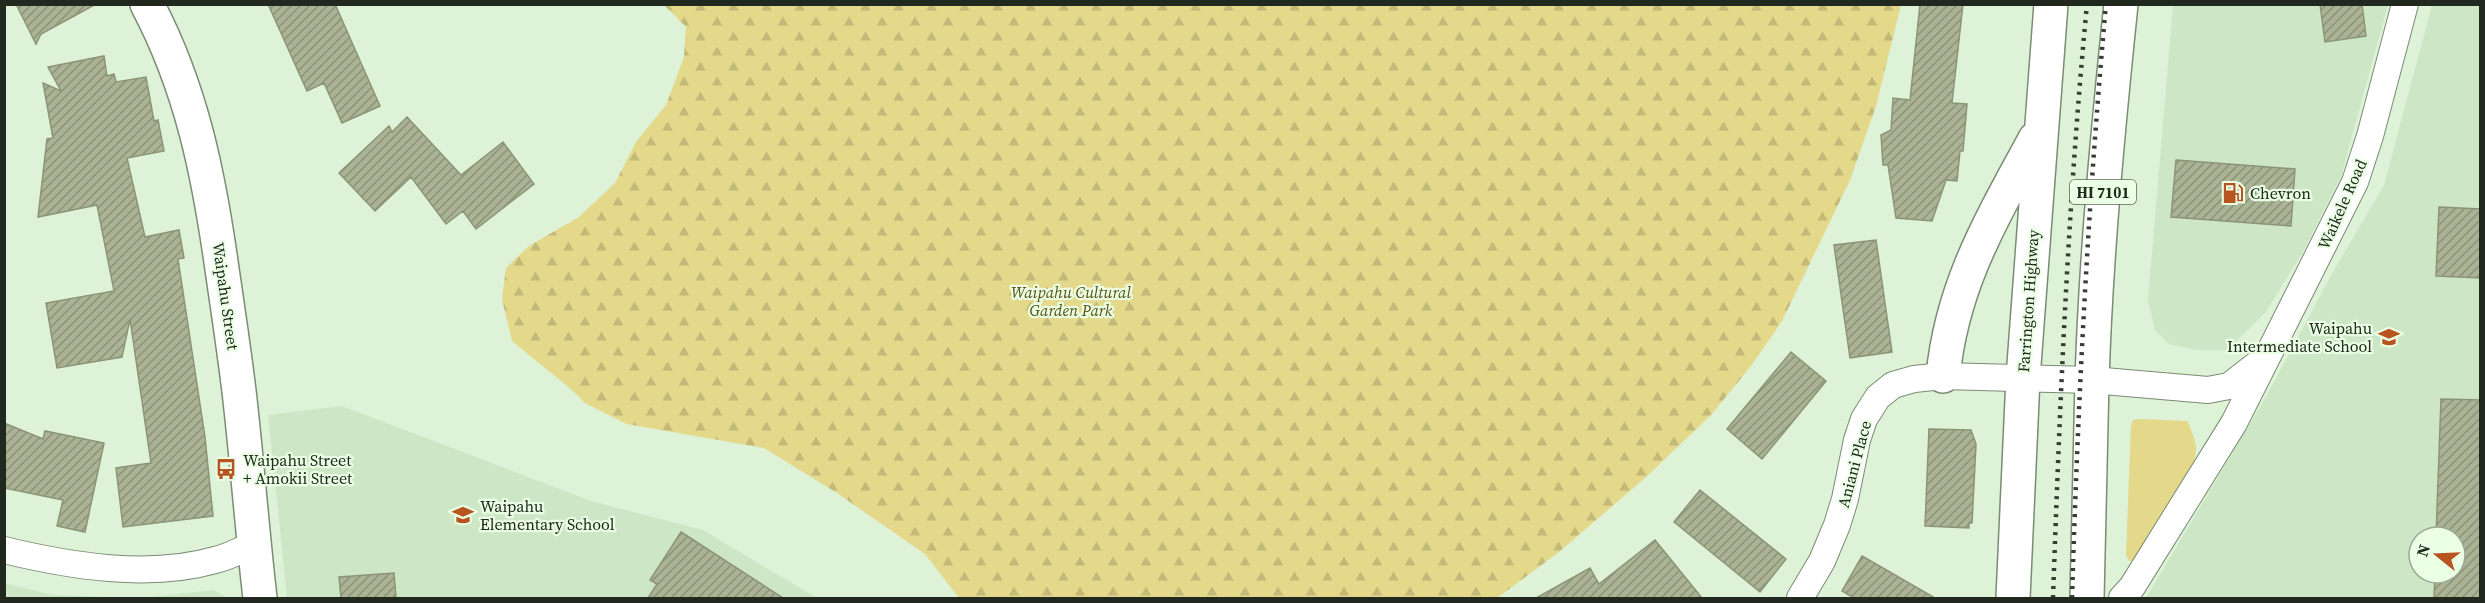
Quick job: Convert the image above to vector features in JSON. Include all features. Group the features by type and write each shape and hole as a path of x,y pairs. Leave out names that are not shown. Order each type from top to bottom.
{"main road":[{"name":"Waipahu Street","path":"147,4 165,39 182,82 199,138 213,199 238,382 260,598"},
{"name":"Farrington Highway","path":"2013,598 2023,378 2040,130 2052,4"},
{"name":"HI 7101","path":"2087,598 2092,380 2109,120 2121,4"},
{"path":"1944,376 1946,344 1952,315 1980,240 2040,130"}],"street":[{"name":"Waikele Road","path":"2122,598 2132,587 2234,423 2264,359 2300,294 2355,182 2370,136 2405,4"},
{"name":"Waikele Road","path":"2092,380 2208,390 2229,386 2264,359"},
{"name":"Aniani Place","path":"1800,598 1822,561 1837,525 1864,418 1878,397 1893,385 1914,379 1944,376 2092,380"},
{"path":"4,550 80,566 125,569 169,567 215,560 254,544"}],"shaded area":[{"path":"2173,5 2388,5 2341,176 2304,250 2266,312 2227,350 2196,350 2169,344 2155,330 2148,300"},
{"name":"Waipahu Intermediate School","path":"2432,5 2480,5 2480,598 2146,598 2267,395 2329,279 2384,185"},
{"name":"Waipahu Elementary School","path":"342,406 591,501 703,530 817,598 287,598 268,415"},
{"path":"4,583 53,595 141,598 5,598"},
{"path":"214,590 227,598 141,598"}],"green space":[{"name":"Waipahu Cultural Garden Park","path":"664,5 1901,5 1876,106 1850,180 1782,321 1751,366 1711,415 1646,477 1559,552 1497,598 959,598 925,554 837,493 764,448 627,424 585,403 512,341 502,299 506,268 529,246 579,217 615,183 636,142 666,105 684,57 686,27"},
{"path":"2133,420 2187,421 2196,448 2189,476 2172,507 2132,561 2129,561 2126,555 2131,425"}],"building":[{"path":"16,4 96,4 41,34 36,44"},
{"path":"268,4 335,4 380,106 342,123 324,83 307,91"},
{"path":"1920,4 1963,4 1952,103 1967,104 1963,151 1960,151 1957,181 1946,180 1932,221 1896,218 1888,165 1883,165 1881,135 1891,130 1893,98 1910,100"},
{"path":"2320,4 2362,4 2366,36 2325,42"},
{"path":"104,56 107,76 114,74 116,82 146,77 154,121 158,120 164,151 127,158 145,237 179,230 184,258 178,259 205,437 213,516 123,527 116,468 151,463 130,319 122,357 57,368 46,303 114,291 97,205 38,217 47,139 53,138 43,83 61,91 48,67"},
{"path":"407,117 461,175 503,142 534,184 476,229 463,211 446,224 411,177 375,211 339,173 389,126 392,132"},
{"name":"Chevron","path":"2176,160 2295,169 2291,226 2171,217"},
{"path":"2439,207 2481,209 2481,278 2436,276"},
{"path":"1876,240 1892,352 1850,358 1834,245"},
{"path":"1791,352 1826,381 1762,459 1727,429"},
{"path":"2441,399 2481,400 2481,598 2434,598 2435,585 2467,585 2467,525 2436,525"},
{"path":"4,423 43,439 45,431 104,443 85,532 57,526 63,500 4,488"},
{"path":"1929,429 1971,430 1976,444 1972,523 1969,523 1969,528 1925,526"},
{"path":"1700,490 1786,559 1760,592 1674,522"},
{"path":"681,532 783,598 648,598 657,584 650,580"},
{"path":"1655,540 1702,598 1536,598 1590,568 1599,584"},
{"path":"1862,556 1935,598 1854,598 1842,591"},
{"path":"394,573 396,598 341,598 339,577"}],"railway":[{"path":"2053,598 2070,227 2087,4"},
{"path":"2072,598 2084,301 2106,4"}],"place":[{"name":"Chevron","path":"2233,193"},
{"name":"Waipahu Intermediate School","path":"2389,337"},
{"name":"Waipahu Street + Amokii Street","path":"226,469"},
{"name":"Waipahu Elementary School","path":"463,515"}]}
